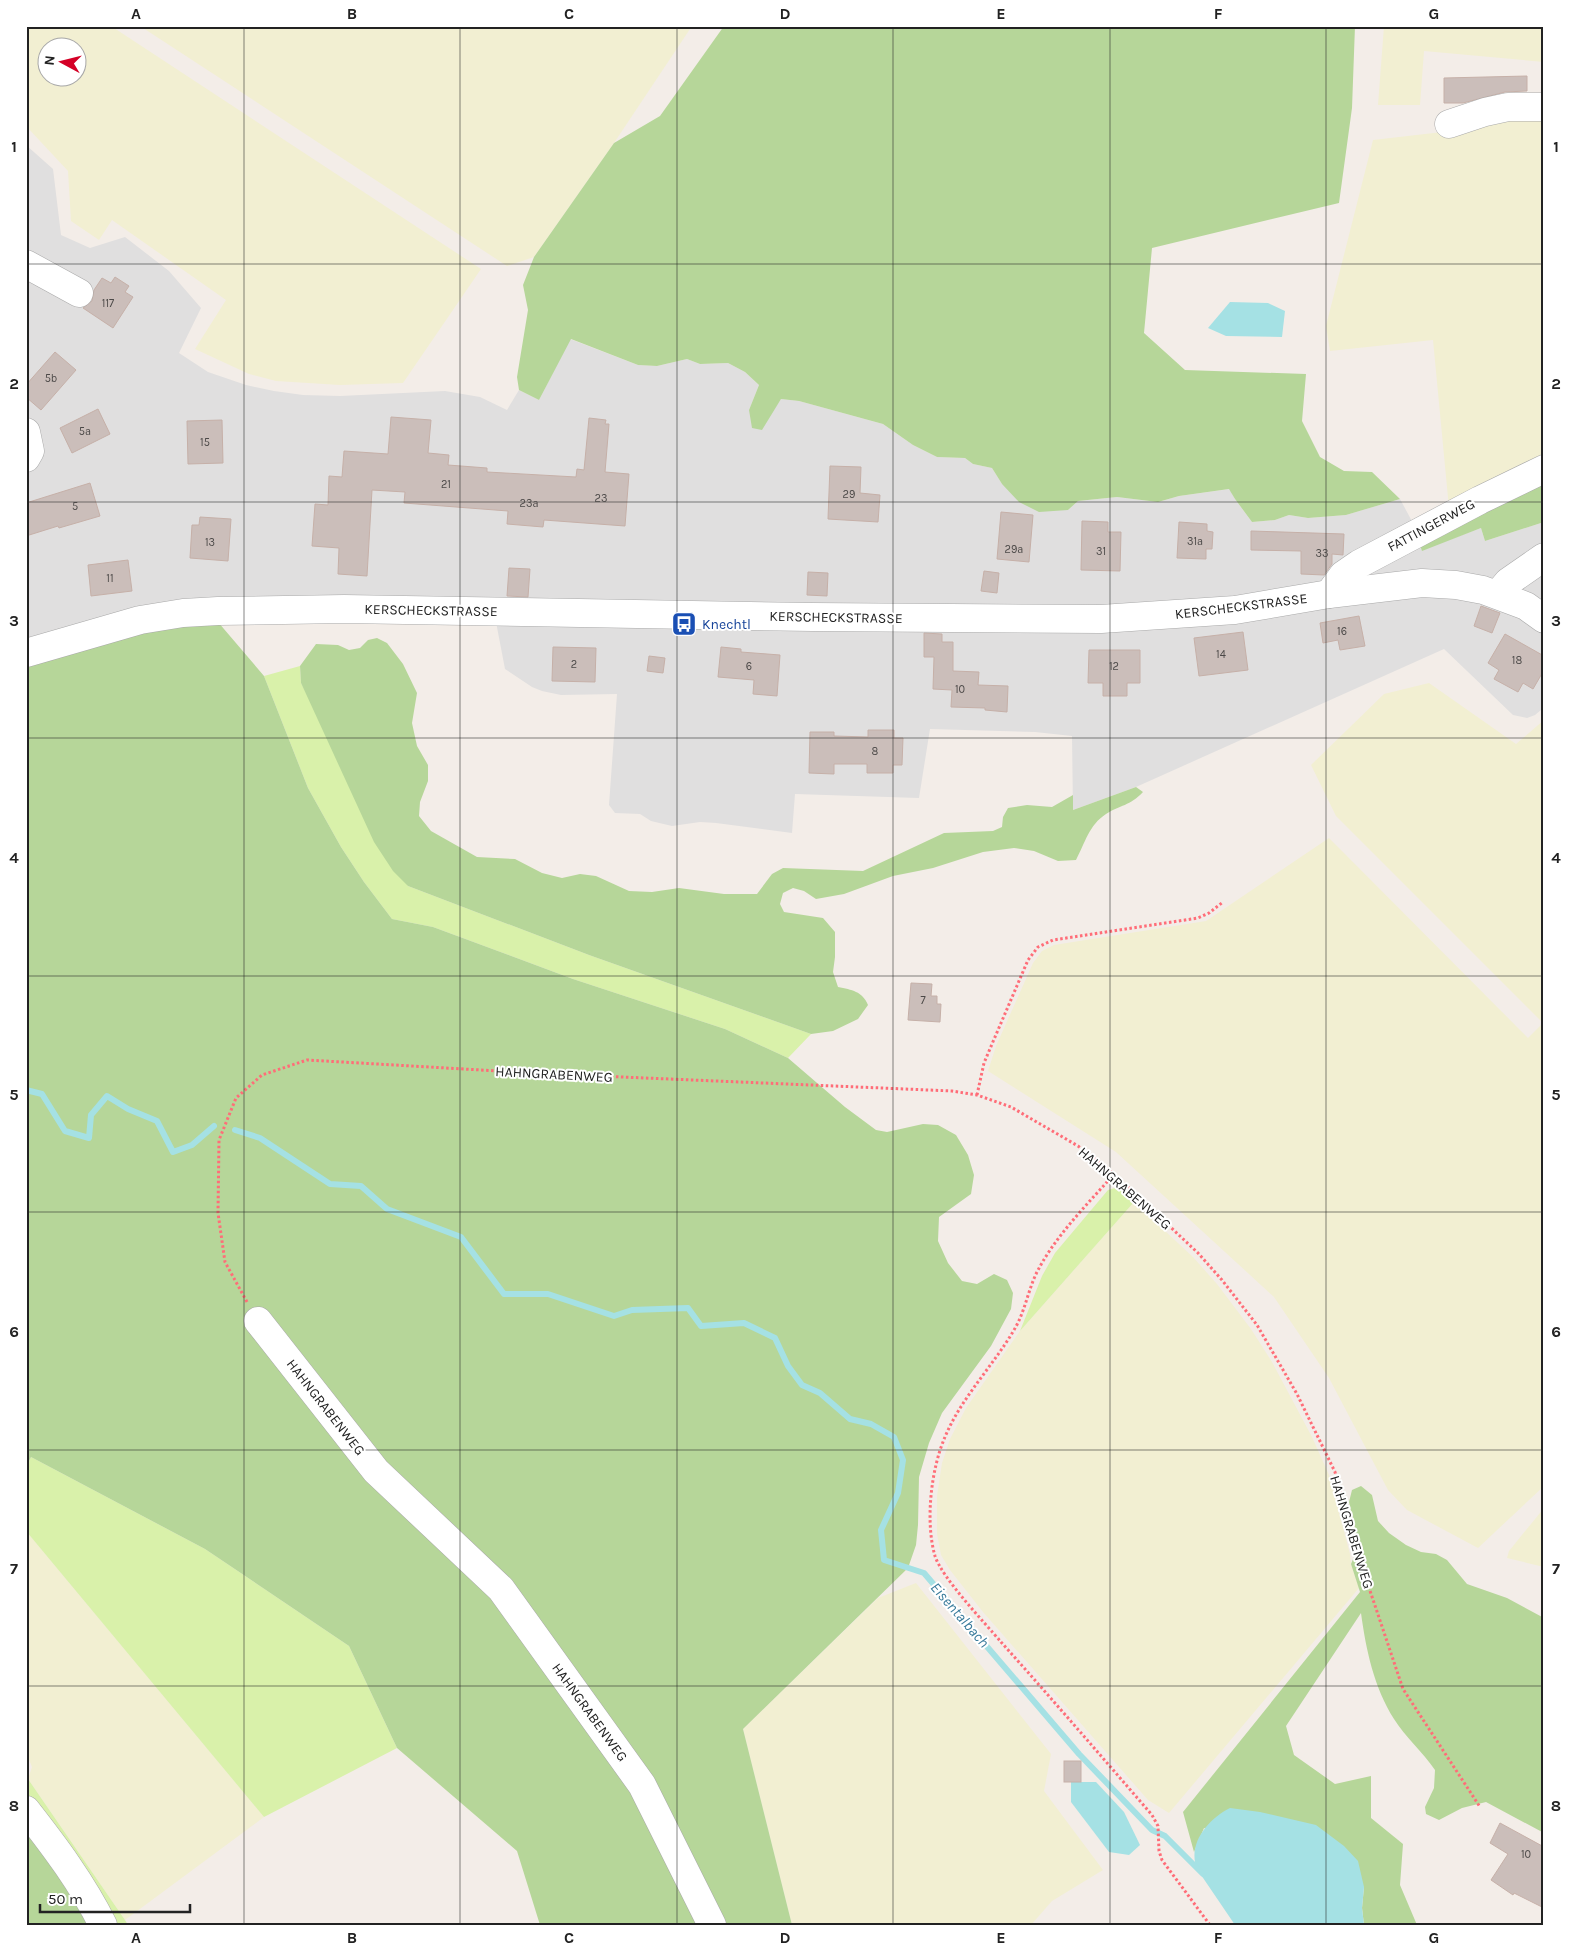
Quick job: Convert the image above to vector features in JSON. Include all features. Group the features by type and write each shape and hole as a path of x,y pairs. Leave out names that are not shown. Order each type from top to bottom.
{"street":[{"path":"1449,124 1485,112 1508,107 1544,107"},
{"path":"26,264 79,293"},
{"path":"26,432 30,451 26,458"},
{"name":"FATTINGERWEG","path":"1329,594 1339,579 1359,564 1480,500 1544,469"},
{"path":"1498,594 1508,582 1544,557"},
{"name":"KERSCHECKSTRASSE","path":"26,653 140,620 183,613 218,611 344,609 1102,620 1235,610 1329,594 1439,583 1498,594 1538,607"},
{"name":"HAHNGRABENWEG","path":"258,1321 376,1471 501,1589 642,1785 712,1925"},
{"path":"26,1810 75,1875 103,1925"}],"path":[{"path":"977,1095 984,1063 1028,960 1038,947 1053,940 1198,918 1209,914 1223,902"},
{"name":"HAHNGRABENWEG","path":"258,1321 225,1262 218,1213 219,1140 236,1098 262,1075 307,1060 561,1074 952,1091 977,1095 1011,1107 1078,1146 1114,1174 1198,1253 1257,1325 1317,1434 1335,1472 1357,1552 1404,1689 1480,1807"},
{"path":"1114,1174 1050,1250 1037,1273 1015,1328 962,1405 945,1436 936,1461 932,1495 931,1534 936,1557 945,1574 1152,1815 1158,1826 1159,1851 1162,1860 1210,1925"}],"shaded area":[{"path":"26,26 111,26 481,269 403,383 340,385 276,381 249,374 195,349 226,300 112,220 99,240 71,221 68,171 26,126"},
{"path":"140,26 692,26 614,143 534,257 507,266"},
{"path":"1384,26 1544,26 1544,62 1424,51 1420,105 1378,105"},
{"path":"1544,114 1544,461 1449,508 1433,340 1330,351 1326,326 1373,140 1451,131"},
{"path":"26,145 53,169 61,235 90,248 125,237 169,271 201,308 179,353 208,372 246,385 303,395 340,396 445,391 480,397 507,410 519,390 539,400 570,339 638,365 657,366 687,359 700,364 728,363 745,372 759,385 749,410 771,413 781,399 799,401 883,424 913,445 937,457 965,458 973,464 992,468 1002,484 1068,510 1078,501 1117,497 1158,502 1179,496 1230,489 1252,522 1275,520 1289,515 1308,518 1346,515 1400,499 1414,525 1422,550 1481,528 1485,541 1544,522 1544,608 1516,592 1178,607 344,600 26,644"},
{"path":"1422,594 1454,596 1508,610 1544,632 1544,707 1535,715 1527,718 1513,715 1444,649 1136,787 1073,810 1072,736 1035,732 930,729 919,798 795,794 792,833 700,822 672,826 651,821 640,814 615,813 609,805 617,694 561,695 532,687 505,669 496,622 684,625"},
{"path":"1429,683 1516,744 1544,720 1544,1486 1478,1548 1407,1510 1388,1490 1329,1378 1274,1297 1116,1152 988,1071 996,1046 1033,963 1042,951 1054,945 1206,921 1329,838 1528,1038 1543,1023 1336,816 1311,765 1384,694"},
{"path":"1134,1202 1193,1257 1217,1284 1251,1329 1272,1362 1312,1437 1329,1475 1351,1564 1359,1588 1169,1813 1148,1800 983,1612 950,1570 941,1555 937,1534 937,1496 942,1463 950,1439 966,1408 1020,1331"},
{"path":"1544,1508 1544,1567 1507,1558 1509,1551"},
{"path":"26,1531 264,1817 125,1920 28,1779 32,1767 26,1752"},
{"path":"916,1583 1051,1754 1044,1791 1103,1870 1052,1901 1031,1925 792,1925 743,1729 878,1598"}],"green space":[{"path":"724,26 1355,26 1352,108 1339,203 1152,248 1144,333 1185,370 1306,374 1302,421 1320,457 1344,471 1372,472 1400,499 1346,515 1308,518 1289,515 1275,520 1252,522 1229,489 1179,496 1158,502 1117,497 1078,501 1068,510 1039,512 1019,502 1002,484 992,468 973,464 965,458 937,457 913,445 883,424 799,401 781,399 762,430 752,428 749,410 759,385 745,372 728,363 700,364 687,359 657,366 638,365 571,339 539,400 519,390 517,377 528,310 523,285 534,257 614,143 660,116"},
{"path":"1544,476 1544,522 1485,541 1481,528 1422,551 1418,539"},
{"path":"218,622 264,676 308,788 341,847 392,919 433,927 573,979 725,1029 788,1058 845,1107 876,1130 887,1132 923,1124 938,1125 956,1135 968,1155 974,1175 971,1194 939,1217 938,1241 948,1263 962,1281 977,1284 994,1274 1007,1280 1013,1293 1011,1309 991,1346 942,1413 929,1443 919,1477 916,1545 908,1568 743,1729 792,1925 540,1925 517,1851 397,1748 349,1646 205,1549 31,1457 26,1467 26,665 142,631"},
{"path":"377,638 387,643 403,664 417,693 412,723 417,746 428,765 428,781 420,802 419,816 431,831 477,857 515,859 542,873 562,878 580,874 596,876 629,891 652,892 679,888 724,894 757,894 772,874 783,868 863,871 944,833 993,831 1002,827 1003,817 1008,808 1027,805 1052,807 1073,795 1073,810 1136,787 1143,792 1134,800 1111,811 1095,823 1076,860 1058,861 1034,851 1014,848 983,852 933,868 893,876 844,894 816,899 804,891 793,888 783,893 780,904 784,912 823,918 835,932 833,972 838,987 860,994 868,1005 858,1019 833,1031 811,1034 589,955 408,886 393,871 374,842 301,683 300,666 316,644 338,645 349,650 360,648 368,640"},
{"path":"300,666 301,683 408,886 589,955 811,1034 788,1058 725,1029 573,979 433,927 392,919 341,847 308,788 264,676"},
{"path":"1118,1187 1134,1202 1020,1331 1042,1276 1055,1253 1108,1190"},
{"path":"31,1457 205,1549 349,1646 397,1748 264,1817 26,1531 26,1467"},
{"path":"1361,1486 1372,1495 1378,1521 1389,1533 1406,1545 1421,1552 1436,1554 1447,1560 1467,1584 1507,1598 1544,1618 1544,1833 1486,1802 1462,1808 1439,1820 1426,1814 1425,1807 1434,1788 1435,1770 1398,1726 1387,1707 1372,1668 1365,1641 1361,1613 1286,1726 1294,1755 1335,1784 1371,1776 1371,1818 1403,1844 1400,1885 1417,1925 1364,1925 1362,1908 1364,1887 1204,1828 1194,1852 1183,1812 1360,1592 1351,1564 1359,1545 1349,1502 1352,1490"},
{"path":"28,1779 128,1925 113,1925 68,1848 26,1795"},
{"path":"26,1822 95,1925 26,1925"}],"water":[{"path":"1230,302 1268,303 1285,311 1282,337 1226,336 1208,328"},
{"path":"1071,1782 1096,1782 1124,1812 1140,1845 1129,1855 1109,1852 1071,1802"},
{"path":"1230,1808 1260,1812 1316,1825 1344,1846 1358,1861 1364,1887 1362,1908 1364,1925 1235,1925 1197,1869 1195,1860 1197,1842 1202,1833 1214,1819"}],"building":[{"path":"1527,76 1527,91 1505,92 1463,103 1444,103 1444,78"},
{"path":"115,277 129,286 125,292 133,297 113,328 83,308 92,301 94,290 102,278 111,283"},
{"path":"55,352 76,370 41,410 26,397 26,385"},
{"path":"98,409 110,434 72,453 60,428"},
{"path":"391,417 431,420 428,453 449,455 448,465 487,468 487,472 576,477 577,469 584,470 589,418 606,420 605,424 609,424 605,472 629,474 625,526 544,520 543,527 507,524 508,511 404,503 405,492 372,490 367,576 338,574 339,548 312,546 315,504 328,505 329,476 342,477 344,451 388,454"},
{"path":"222,420 223,463 188,464 187,421"},
{"path":"830,466 861,467 860,493 880,495 878,522 828,519"},
{"path":"90,483 100,516 26,536 26,503"},
{"path":"1001,512 1033,515 1029,562 997,559"},
{"path":"200,517 231,519 228,561 190,558 192,525 199,525"},
{"path":"1082,521 1108,522 1108,532 1121,532 1120,571 1081,570"},
{"path":"1179,522 1207,524 1207,531 1213,532 1212,549 1206,549 1206,559 1177,558"},
{"path":"1251,531 1344,534 1343,555 1332,554 1332,564 1324,575 1301,574 1301,551 1251,550"},
{"path":"128,560 132,591 91,596 88,565"},
{"path":"509,568 530,569 528,597 507,596"},
{"path":"984,571 999,573 997,593 981,591"},
{"path":"808,572 828,573 827,596 807,595"},
{"path":"1481,606 1500,613 1492,633 1474,626"},
{"path":"1359,616 1365,646 1340,650 1338,640 1323,643 1320,623"},
{"path":"1243,632 1248,670 1199,676 1194,638"},
{"path":"924,633 942,634 942,642 953,642 953,671 979,672 978,685 1008,686 1007,712 985,710 985,708 951,707 952,690 933,689 934,657 924,657"},
{"path":"1505,634 1544,656 1544,670 1533,689 1523,683 1518,692 1494,679 1499,670 1488,663"},
{"path":"553,647 596,648 595,682 552,681"},
{"path":"721,647 741,649 741,652 780,655 777,696 753,694 754,680 718,677"},
{"path":"1089,650 1140,650 1140,683 1127,683 1127,696 1103,696 1103,683 1088,683"},
{"path":"649,656 665,658 663,673 647,671"},
{"path":"868,730 894,730 894,738 903,738 902,765 893,765 893,773 867,773 867,764 834,764 834,774 809,773 810,732 834,732 834,736 868,737"},
{"path":"911,983 932,984 931,996 937,996 937,1004 941,1004 940,1022 908,1020"},
{"path":"1064,1761 1081,1761 1081,1782 1064,1782"},
{"path":"1500,1823 1544,1847 1544,1908 1514,1893 1513,1895 1491,1880 1508,1854 1490,1843"}],"waterway":[{"name":"Eisentalbach","path":"26,1090 42,1094 65,1131 89,1138 91,1115 107,1096 128,1109 157,1121 173,1152 192,1145 214,1126"},
{"name":"Eisentalbach","path":"235,1130 260,1138 330,1184 361,1186 387,1209 461,1237 504,1294 548,1294 614,1316 632,1310 688,1308 701,1326 744,1323 775,1338 788,1366 802,1385 820,1393 850,1419 871,1424 894,1437 903,1460 898,1493 881,1530 884,1560 924,1573 1079,1754 1152,1830 1165,1836 1203,1874"}],"place":[{"name":"Knechtl","path":"684,624"}]}
